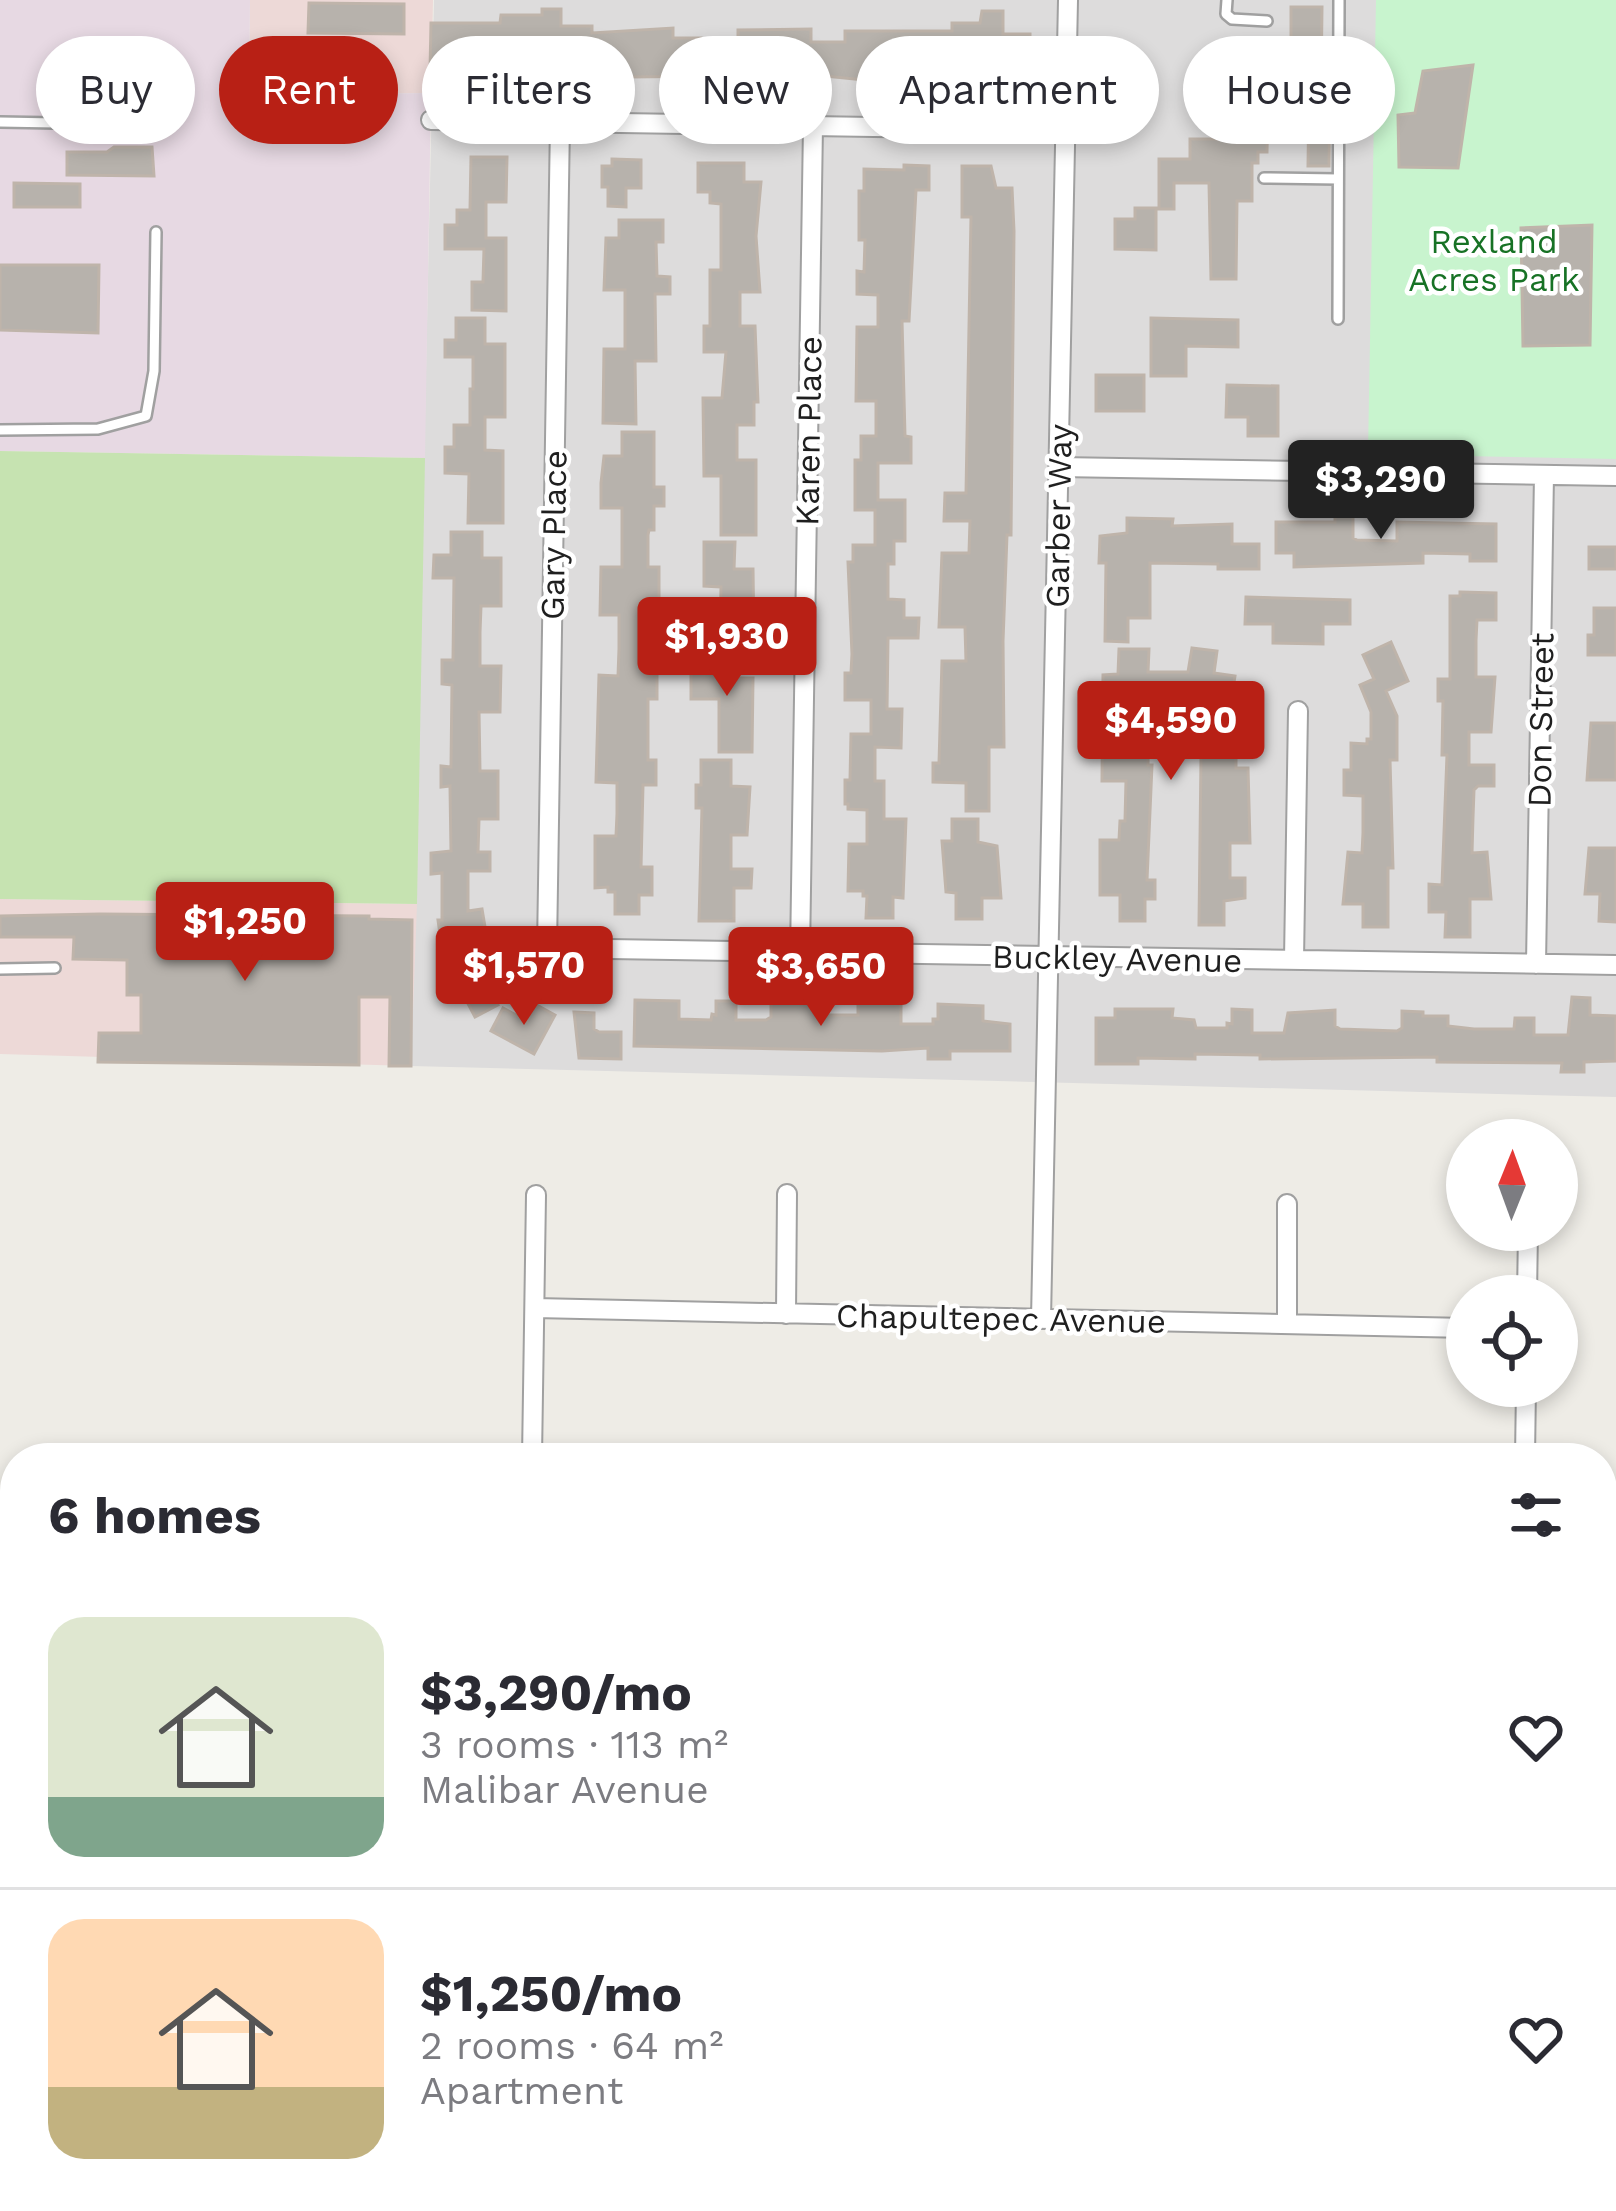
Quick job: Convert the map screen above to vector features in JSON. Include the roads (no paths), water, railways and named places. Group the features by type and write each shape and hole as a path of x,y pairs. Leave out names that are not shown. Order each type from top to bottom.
{"street":[{"name":"Garber Way","path":"1067,36 1068,0"},
{"name":"Gary Place","path":"547,949 560,144"},
{"name":"Karen Place","path":"800,952 813,144"},
{"name":"Garber Way","path":"1041,1319 1066,144"},
{"path":"1059,467 1616,476"},
{"name":"Don Street","path":"1536,964 1544,475"},
{"path":"1294,960 1298,711"},
{"name":"Buckley Avenue","path":"547,949 1616,965"},
{"path":"786,1313 787,1194"},
{"path":"532,1443 536,1195"},
{"path":"1287,1204 1287,1324"},
{"name":"Chapultepec Avenue","path":"535,1309 1446,1328"},
{"path":"1525,1443 1526,1407"}],"lane":[{"path":"1227,0 1226,14 1232,20 1267,21"},
{"path":"1338,319 1339,0"},
{"path":"0,122 36,123"},
{"path":"1264,178 1338,179"},
{"path":"0,430 98,429 146,416 154,371 156,232"},
{"path":"0,969 56,968"}],"park label":[{"name":"Rexland Acres Park","path":"1494,260"}]}
